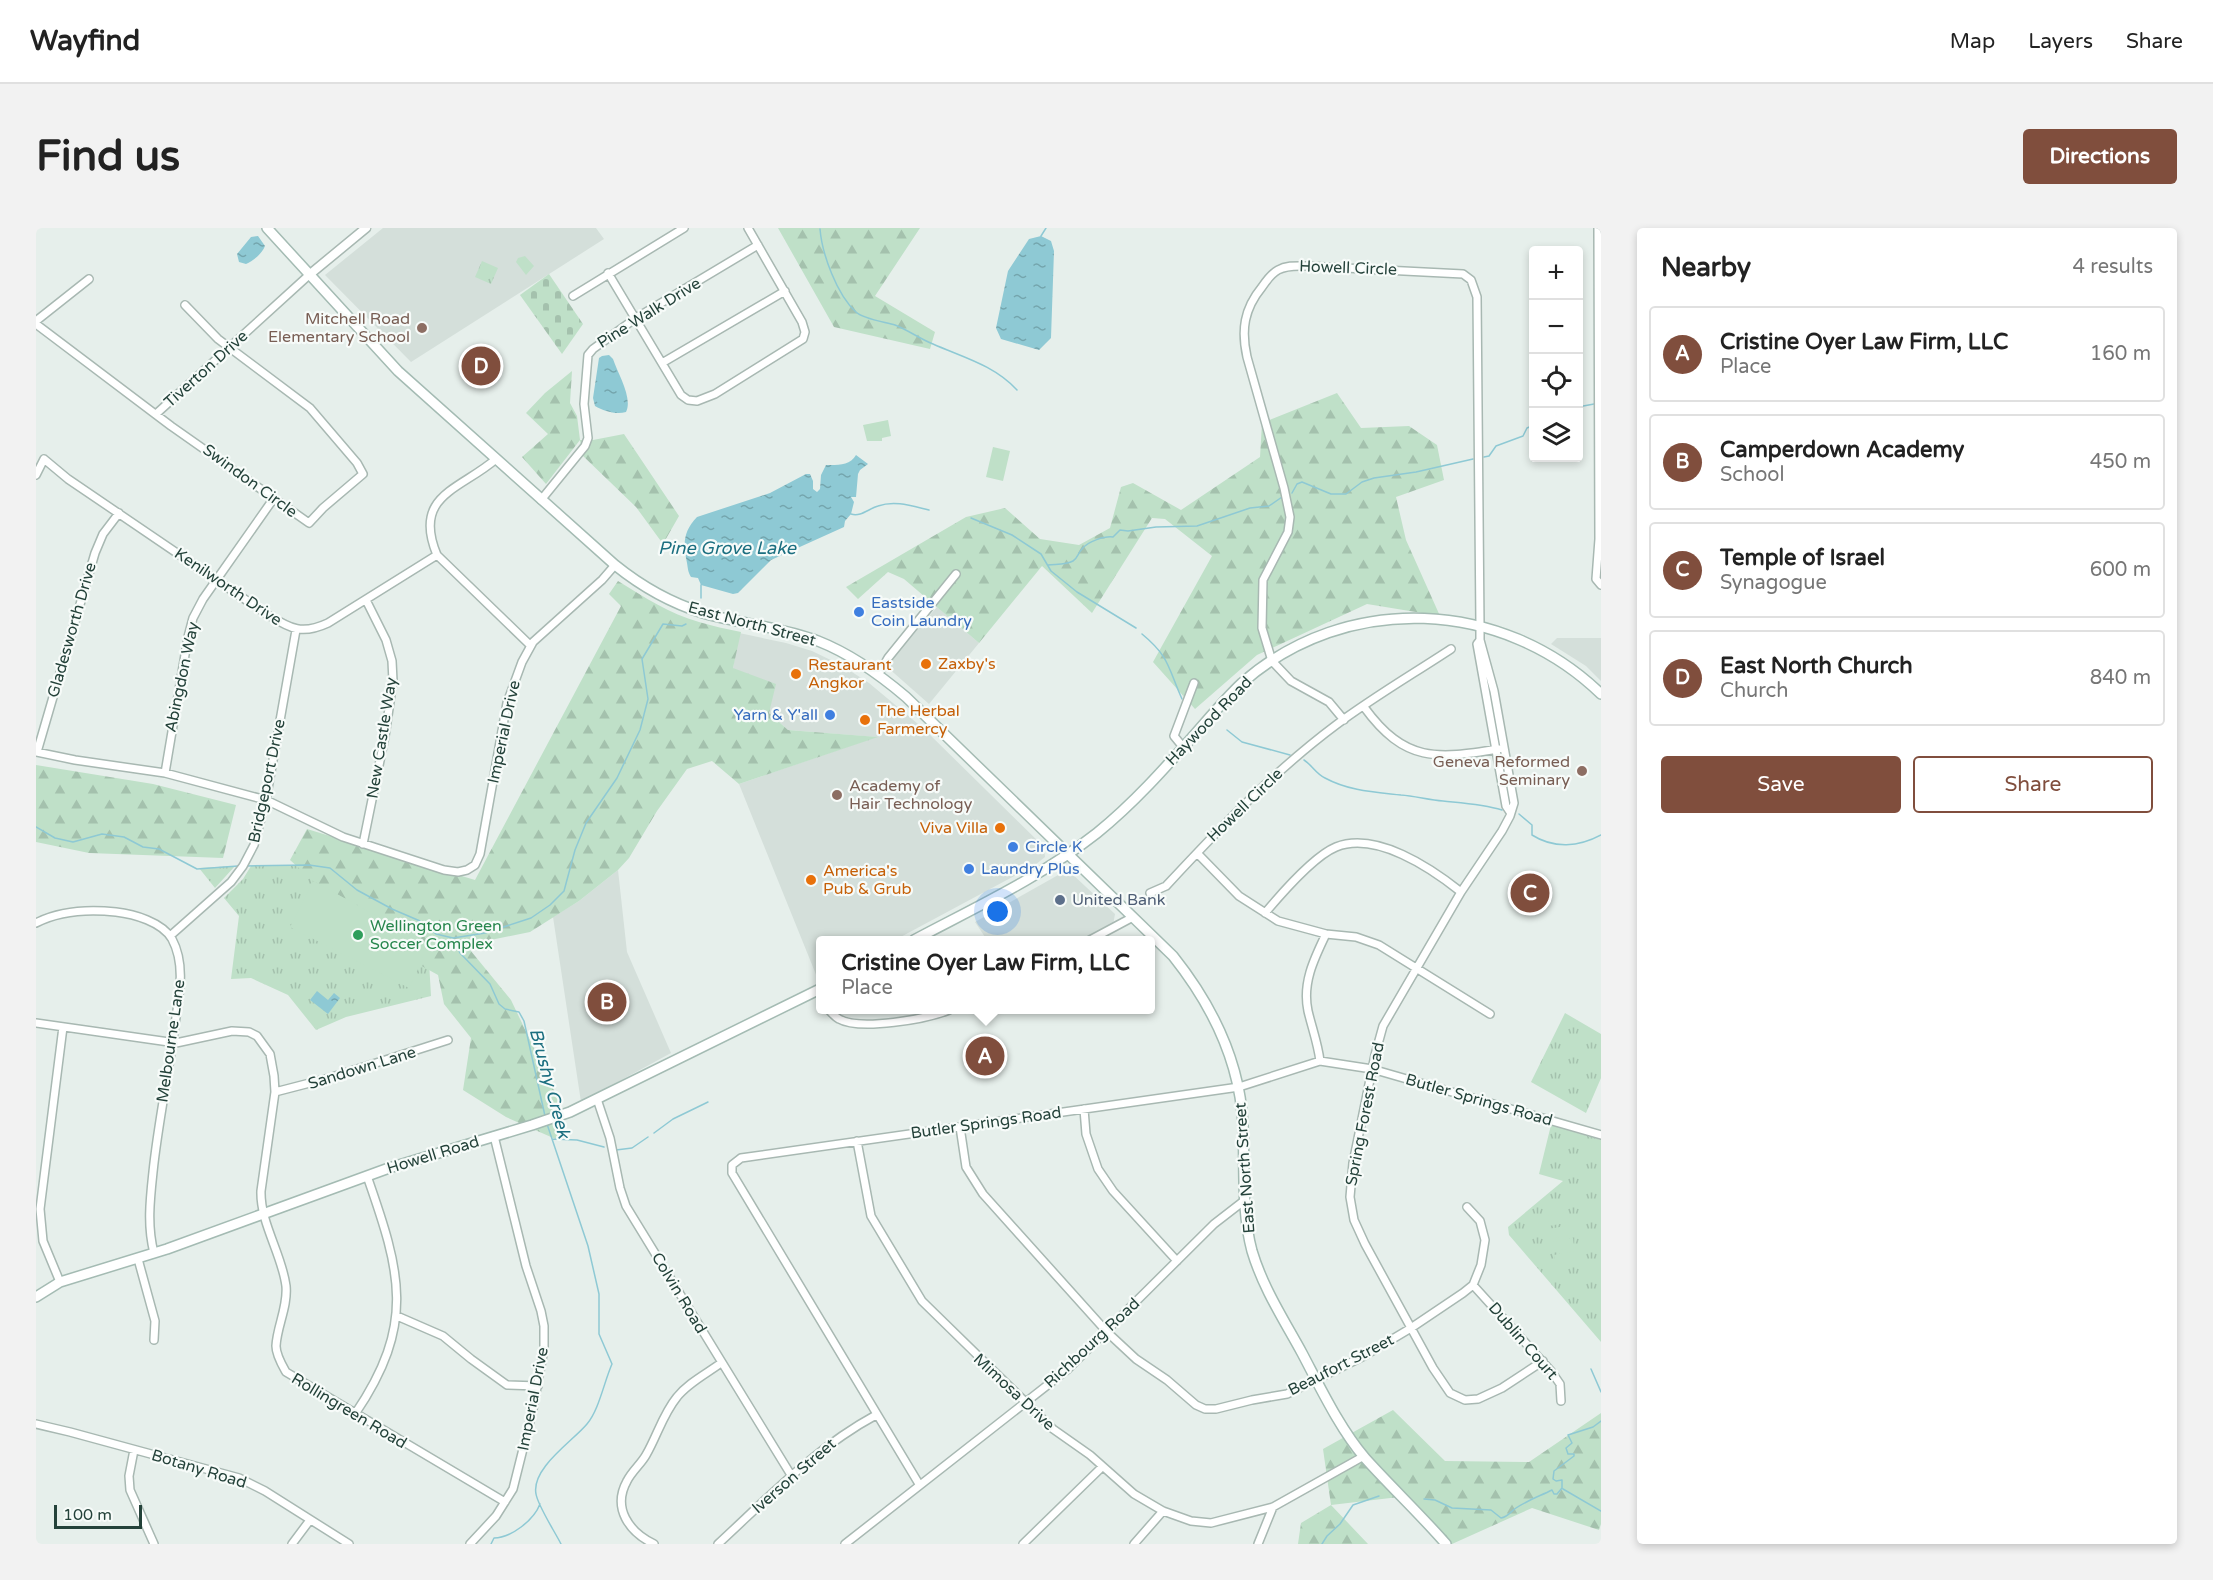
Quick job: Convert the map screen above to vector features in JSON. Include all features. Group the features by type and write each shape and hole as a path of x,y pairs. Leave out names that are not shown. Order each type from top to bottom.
{"main road":[{"name":"East North Street","path":"267,228 398,371 615,565 635,580 679,604 704,613 790,632 818,641 850,657 878,675 906,698 1152,936"},
{"name":"Haywood Road","path":"1067,854 1113,819 1141,793 1235,690 1272,661 1318,637 1355,625 1378,620 1438,618 1505,632 1538,647 1570,667 1601,694"},
{"path":"922,936 1038,874 1067,854"},
{"name":"East North Street","path":"1155,939 1173,956 1201,994 1223,1037 1239,1087 1243,1124 1247,1226 1260,1272 1270,1296 1317,1381 1364,1456 1446,1544"},
{"name":"Howell Road","path":"36,1297 60,1282 154,1254 367,1176 563,1114 816,991"}],"street":[{"path":"309,275 366,228"},
{"path":"573,296 684,228"},
{"path":"608,273 681,395 688,400 697,401 715,394 794,347 803,339 805,332 802,322 748,228"},
{"path":"1598,228 1600,462 1599,553 1596,579 1601,585"},
{"name":"Pine Walk Drive","path":"541,500 585,447 588,438 584,404 588,355 596,345 636,318 758,245"},
{"name":"Howell Circle","path":"1344,720 1329,702 1291,681 1272,661 1262,628 1263,580 1288,532 1290,517 1284,488 1246,357 1243,329 1248,310 1258,291 1277,270 1291,266 1460,273 1469,278 1474,285 1478,332 1480,626"},
{"name":"Tiverton Drive","path":"156,414 309,275"},
{"path":"36,323 89,279"},
{"path":"662,363 784,291"},
{"path":"185,305 229,348"},
{"name":"Swindon Circle","path":"36,323 156,414 309,523 363,474 357,463 310,408 229,348"},
{"name":"Kenilworth Drive","path":"36,475 44,459 61,474 217,580 285,626 296,630 324,625 437,555"},
{"path":"496,459 448,491 434,506 430,528 437,555 530,645"},
{"name":"Abingdon Way","path":"165,772 189,631 198,609 274,498"},
{"name":"Gladesworth Drive","path":"36,752 95,553 103,534 119,513"},
{"name":"Imperial Drive","path":"363,844 456,872 467,870 475,865 481,850 507,703 530,645 602,580 615,565"},
{"path":"878,675 888,658 956,574"},
{"name":"New Castle Way","path":"363,844 385,736 393,681 392,661 386,640 366,600"},
{"name":"Spring Forest Road","path":"1480,626 1480,640 1488,665 1514,803 1502,831 1461,892 1383,1026 1353,1163 1351,1205 1354,1220 1365,1244 1443,1385 1453,1395 1465,1400 1478,1399 1492,1393 1543,1361"},
{"name":"Bridgeport Drive","path":"170,936 235,877 258,836 296,630"},
{"name":"Spring Forest Road","path":"1480,640 1477,644 1495,750 1506,806 1510,812"},
{"name":"Howell Circle","path":"1150,893 1166,886 1273,777 1344,720 1451,650"},
{"path":"1183,747 1174,736 1194,683"},
{"path":"1364,706 1386,733 1420,752 1451,757 1505,748"},
{"path":"36,752 97,764 165,772 266,800 343,837 363,844"},
{"path":"1265,913 1323,855 1336,847 1350,843 1368,843 1399,854 1432,872 1461,892"},
{"path":"1197,853 1239,896 1286,925 1371,942 1388,950 1490,1014"},
{"path":"36,922 72,911 121,912 151,922 170,936"},
{"path":"1097,936 1132,917"},
{"path":"1320,1061 1308,1011 1306,991 1310,971 1326,934"},
{"name":"Melbourne Lane","path":"154,1254 149,1231 150,1206 155,1152 180,973 179,962 170,936"},
{"path":"834,1014 842,1021 870,1023 903,1021 936,1014"},
{"name":"Rollingreen Road","path":"36,1023 172,1043 242,1030 253,1034 263,1042 270,1054 275,1092 261,1191 264,1214 282,1266 286,1287 276,1348 286,1372 505,1502"},
{"path":"60,1282 40,1241 41,1195 63,1027"},
{"name":"Sandown Lane","path":"275,1092 329,1078 448,1040"},
{"name":"Butler Springs Road","path":"919,1484 732,1173 732,1165 741,1158 1239,1087 1320,1061 1372,1069 1601,1135"},
{"name":"Colvin Road","path":"597,1099 610,1138 626,1206 790,1475"},
{"path":"1084,1109 1088,1142 1098,1169 1113,1191 1177,1261"},
{"name":"Beaufort Street","path":"960,1127 963,1158 974,1182 1107,1332 1136,1359 1167,1380 1196,1405 1205,1409 1216,1409 1287,1394 1317,1381 1411,1328 1473,1285"},
{"name":"Imperial Drive","path":"470,1544 496,1516 513,1489 538,1386 544,1349 544,1326 526,1266 494,1136"},
{"name":"Mimosa Drive","path":"856,1141 871,1216 913,1288 927,1307 1053,1429 1090,1455 1134,1494 1163,1511 1191,1521 1211,1522 1273,1507 1364,1456"},
{"path":"355,1414 371,1392 386,1361 394,1337 397,1317 396,1285 391,1250 367,1176"},
{"name":"Richbourg Road","path":"845,1544 1068,1369 1214,1224 1245,1200"},
{"path":"1467,1207 1480,1221 1485,1234 1485,1250 1473,1285"},
{"path":"138,1259 155,1321 154,1340"},
{"name":"Dublin Court","path":"1473,1285 1543,1361 1560,1384 1561,1401"},
{"path":"397,1317 443,1336 507,1385 538,1386"},
{"path":"654,1544 638,1534 625,1519 621,1502 624,1486 648,1452 676,1398 687,1387 721,1363"},
{"name":"Iverson Street","path":"718,1544 790,1475 834,1440 876,1415"},
{"name":"Botany Road","path":"36,1424 239,1478 265,1491 350,1544"},
{"path":"134,1450 129,1476 130,1490 154,1544"},
{"path":"1023,1544 1102,1467"},
{"path":"1258,1544 1273,1507"},
{"path":"1134,1544 1163,1511"},
{"path":"292,1544 310,1520"}],"shaded area":[{"name":"Mitchell Road Elementary School","path":"383,228 596,228 604,239 411,362 325,275"},
{"path":"937,607 979,643 929,704 886,666"},
{"path":"739,633 812,651 841,665 869,683 924,729 1044,847 1045,857 1035,865 902,936 816,936 816,975 739,784 876,737 788,730 769,713 733,668"},
{"path":"1557,638 1601,638 1601,681 1586,666 1551,644"},
{"path":"618,870 627,952 671,1053 581,1102 553,917 579,901"},
{"path":"1070,872 1115,914 1113,925 1090,936 984,936 975,922 1060,874"}],"green space":[{"path":"778,228 920,228 875,296 935,332 930,349 834,327"},
{"path":"525,256 534,266 526,275 516,262 518,258"},
{"path":"482,261 498,268 491,284 475,277"},
{"path":"549,274 583,324 562,354 520,295"},
{"path":"572,371 570,403 577,416 580,440 546,484 522,457 548,434 526,413 545,393"},
{"path":"1337,393 1361,428 1409,426 1437,445 1444,480 1396,497 1406,540 1440,616 1367,604 1257,655 1195,709 1153,662 1212,556 1165,519 1152,518 1092,613 1042,566 979,643 904,579 888,572 858,599 846,587 966,517 1005,508 1040,539 1079,545 1110,528 1121,487 1133,483 1181,510 1260,457 1262,423"},
{"path":"888,420 891,436 882,438 882,441 867,441 863,425"},
{"path":"624,434 679,516 663,544 636,507 582,455 580,440"},
{"path":"993,447 1010,451 1003,481 986,477"},
{"path":"618,581 657,605 688,619 741,632 733,668 776,684 769,713 788,730 878,737 739,784 712,761 687,769 657,811 629,858 618,870 579,901 530,932 466,945 511,1000 561,1105 560,1141 506,1117 463,1090 471,1038 444,1004 438,975 420,965 426,943 313,881 290,860 307,829 475,880 621,606 609,594"},
{"path":"36,765 153,784 236,805 223,858 89,853 36,842"},
{"path":"309,865 427,927 431,996 346,1017 316,1030 288,995 251,978 231,979 239,916 224,898 243,879 251,866"},
{"path":"235,866 215,888 199,868"},
{"name":"Wellington Green Soccer Complex","path":"313,881 426,943 420,965 409,988 290,927"},
{"path":"1565,1013 1601,1034 1601,1078 1586,1113 1531,1082"},
{"path":"1551,1125 1601,1140 1601,1342 1509,1235 1508,1227 1563,1181 1539,1174"},
{"path":"1568,1212 1570,1222 1549,1226 1547,1216"},
{"path":"1570,1225 1572,1235 1551,1239 1549,1229"},
{"path":"1573,1238 1574,1248 1554,1251 1552,1242"},
{"path":"1575,1251 1577,1260 1556,1264 1554,1255"},
{"path":"1393,1410 1445,1461 1529,1462 1601,1413 1601,1524 1599,1530 1532,1508 1452,1544 1439,1544 1399,1497 1331,1505 1323,1449"},
{"path":"1331,1505 1368,1544 1298,1544 1301,1523"}],"water":[{"path":"258,236 265,246 261,252 246,264 239,262 237,254 251,237"},
{"path":"1041,236 1051,241 1054,251 1051,338 1039,350 1001,339 996,328 1008,271 1029,239"},
{"path":"609,355 613,359 624,386 628,400 626,412 610,412 595,406 593,398 599,358"},
{"name":"Pine Grove Lake","path":"856,455 868,464 858,474 856,497 851,497 854,502 844,527 771,560 738,593 733,594 701,585 698,578 691,577 688,570 685,538 697,517 770,493 806,474 810,474 813,489 817,492 820,489 821,475 826,465 847,463"},
{"path":"317,991 328,1000 334,993 340,998 328,1014 310,1000"}],"waterway":[{"path":"1041,236 1046,228"},
{"path":"820,229 832,274 849,305 856,312 905,329 928,342 977,362 998,374 1017,390"},
{"path":"1583,406 1594,404"},
{"path":"1484,457 1489,456 1496,446 1523,436 1529,427"},
{"path":"1292,493 1297,484 1302,482 1331,494 1346,494 1362,482 1374,478 1416,472 1473,459"},
{"path":"1048,565 1073,561 1092,541 1113,537 1120,530 1197,526 1250,508 1269,506 1282,497"},
{"path":"851,514 861,514 884,504 904,504 929,510"},
{"path":"971,518 1012,535 1041,554 1051,571 1077,592 1136,628"},
{"path":"701,585 701,598"},
{"path":"246,866 309,865 330,868 357,890 420,921 436,934 453,938 485,933 531,918 550,905 564,891 575,850 586,823 617,778 640,730 648,699 642,659 663,624 682,626 686,624"},
{"path":"1142,634 1163,656 1182,699"},
{"path":"1227,730 1242,742 1290,755"},
{"path":"1304,760 1322,776 1352,788 1502,810"},
{"path":"1519,814 1532,825 1532,835 1549,843 1575,844 1601,835"},
{"name":"Brushy Creek","path":"36,827 55,838 73,842 102,834 124,837 143,847 159,849 197,869 238,866"},
{"name":"Brushy Creek","path":"453,939 460,953 490,984 499,1004 505,1009 519,1012 524,1021 545,1116"},
{"path":"654,1133 673,1119 708,1102"},
{"name":"Brushy Creek","path":"547,1124 588,1246 599,1294 599,1334 612,1364 591,1418 546,1465 536,1484 536,1494 540,1505 561,1544"},
{"path":"616,1150 632,1148 648,1137"},
{"path":"552,1139 577,1140 604,1147"},
{"path":"1591,1369 1601,1392"},
{"path":"1424,1499 1435,1500 1452,1508 1491,1510 1501,1518 1552,1490 1554,1494 1557,1494 1562,1488 1562,1480 1553,1479 1554,1471 1574,1456 1574,1454 1568,1454 1566,1448 1572,1443 1568,1435 1593,1427 1601,1421"},
{"path":"1563,1489 1601,1511"},
{"path":"1322,1544 1353,1505 1379,1496"},
{"name":"Brushy Creek","path":"491,1544 494,1538 508,1535 521,1527 533,1516 540,1504"}],"place":[{"name":"Mitchell Road Elementary School","path":"422,328"},
{"name":"East North Church","path":"481,366"},
{"name":"Eastside Coin Laundry","path":"859,612"},
{"name":"Zaxby's","path":"926,664"},
{"name":"Restaurant Angkor","path":"796,674"},
{"name":"Yarn & Y'all","path":"830,715"},
{"name":"The Herbal Farmercy","path":"865,720"},
{"name":"Geneva Reformed Seminary","path":"1582,771"},
{"name":"Academy of Hair Technology","path":"837,795"},
{"name":"Viva Villa","path":"1000,828"},
{"name":"Circle K","path":"1013,847"},
{"name":"Laundry Plus","path":"969,869"},
{"name":"America's Pub & Grub","path":"811,880"},
{"name":"Temple of Israel","path":"1530,893"},
{"name":"United Bank","path":"1060,900"},
{"name":"Wellington Green Soccer Complex","path":"358,935"},
{"name":"Camperdown Academy","path":"607,1002"},
{"name":"Cristine Oyer Law Firm, LLC","path":"985,1056"}]}
